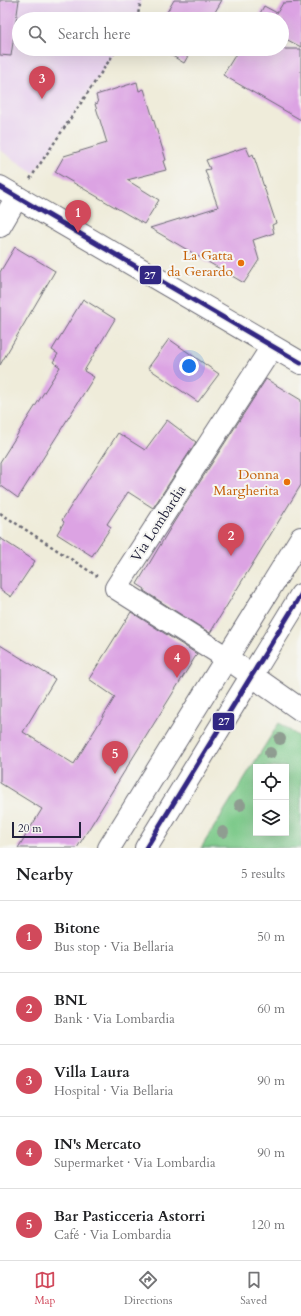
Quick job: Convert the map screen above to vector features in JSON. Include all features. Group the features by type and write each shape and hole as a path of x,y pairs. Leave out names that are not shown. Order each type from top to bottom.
{"street":[{"path":"0,226 9,192 301,363"},
{"name":"Via Lombardia","path":"116,588 272,347"},
{"path":"109,848 301,538"},
{"path":"116,588 227,658 301,710"},
{"path":"146,848 301,595"}],"path":[{"path":"138,12 141,0"},
{"path":"9,192 112,56"},
{"path":"0,513 116,588"}],"shaded area":[{"path":"0,0 141,0 138,12 12,12 12,56 112,56 34,173 0,150"}],"green space":[{"path":"279,723 301,738 301,848 201,848 253,765 253,836 289,836 289,764 253,764"}],"building":[{"path":"0,0 19,0 17,12 12,12 11,56 0,55"},
{"path":"174,0 222,0 215,12 167,12"},
{"path":"301,2 301,47 289,41 289,12 278,12 283,3"},
{"path":"264,6 275,12 261,12"},
{"path":"289,49 301,49 301,120 223,75 235,56 289,56"},
{"path":"172,56 188,56 184,63"},
{"path":"137,82 139,91 144,89 166,160 163,161 166,170 127,180 159,200 144,224 55,172 64,156 107,143 95,104 98,103 96,95"},
{"path":"246,147 250,156 253,154 276,223 272,225 274,233 253,240 259,260 244,283 150,228 218,207 205,170 210,169 206,160"},
{"path":"15,247 55,271 0,365 0,272"},
{"path":"83,299 115,319 84,371 94,377 18,498 0,485 0,462 60,367 53,362 58,354 52,350"},
{"path":"169,339 219,374 198,402 148,368"},
{"path":"266,379 301,400 301,485 210,633 144,591 145,589 137,584 174,522"},
{"path":"167,420 196,442 153,508 128,492 107,524 111,527 92,556 57,534 64,522 62,520 118,433 145,450"},
{"path":"0,538 35,561 11,597 0,589"},
{"path":"131,612 197,654 77,848 18,848 42,809 0,783 0,645 55,679 23,732 74,764 115,697 89,679"}],"transit line":[{"name":"27","path":"0,187 301,363"},
{"name":"27","path":"146,848 301,595"}],"place":[{"name":"Villa Laura","path":"42,99"},
{"name":"Bitone","path":"78,233"},
{"name":"La Gatta da Gerardo","path":"241,263"},
{"name":"Donna Margherita","path":"287,482"},
{"name":"BNL","path":"231,556"},
{"name":"IN's Mercato","path":"177,678"},
{"name":"Bar Pasticceria Astorri","path":"115,774"}]}
